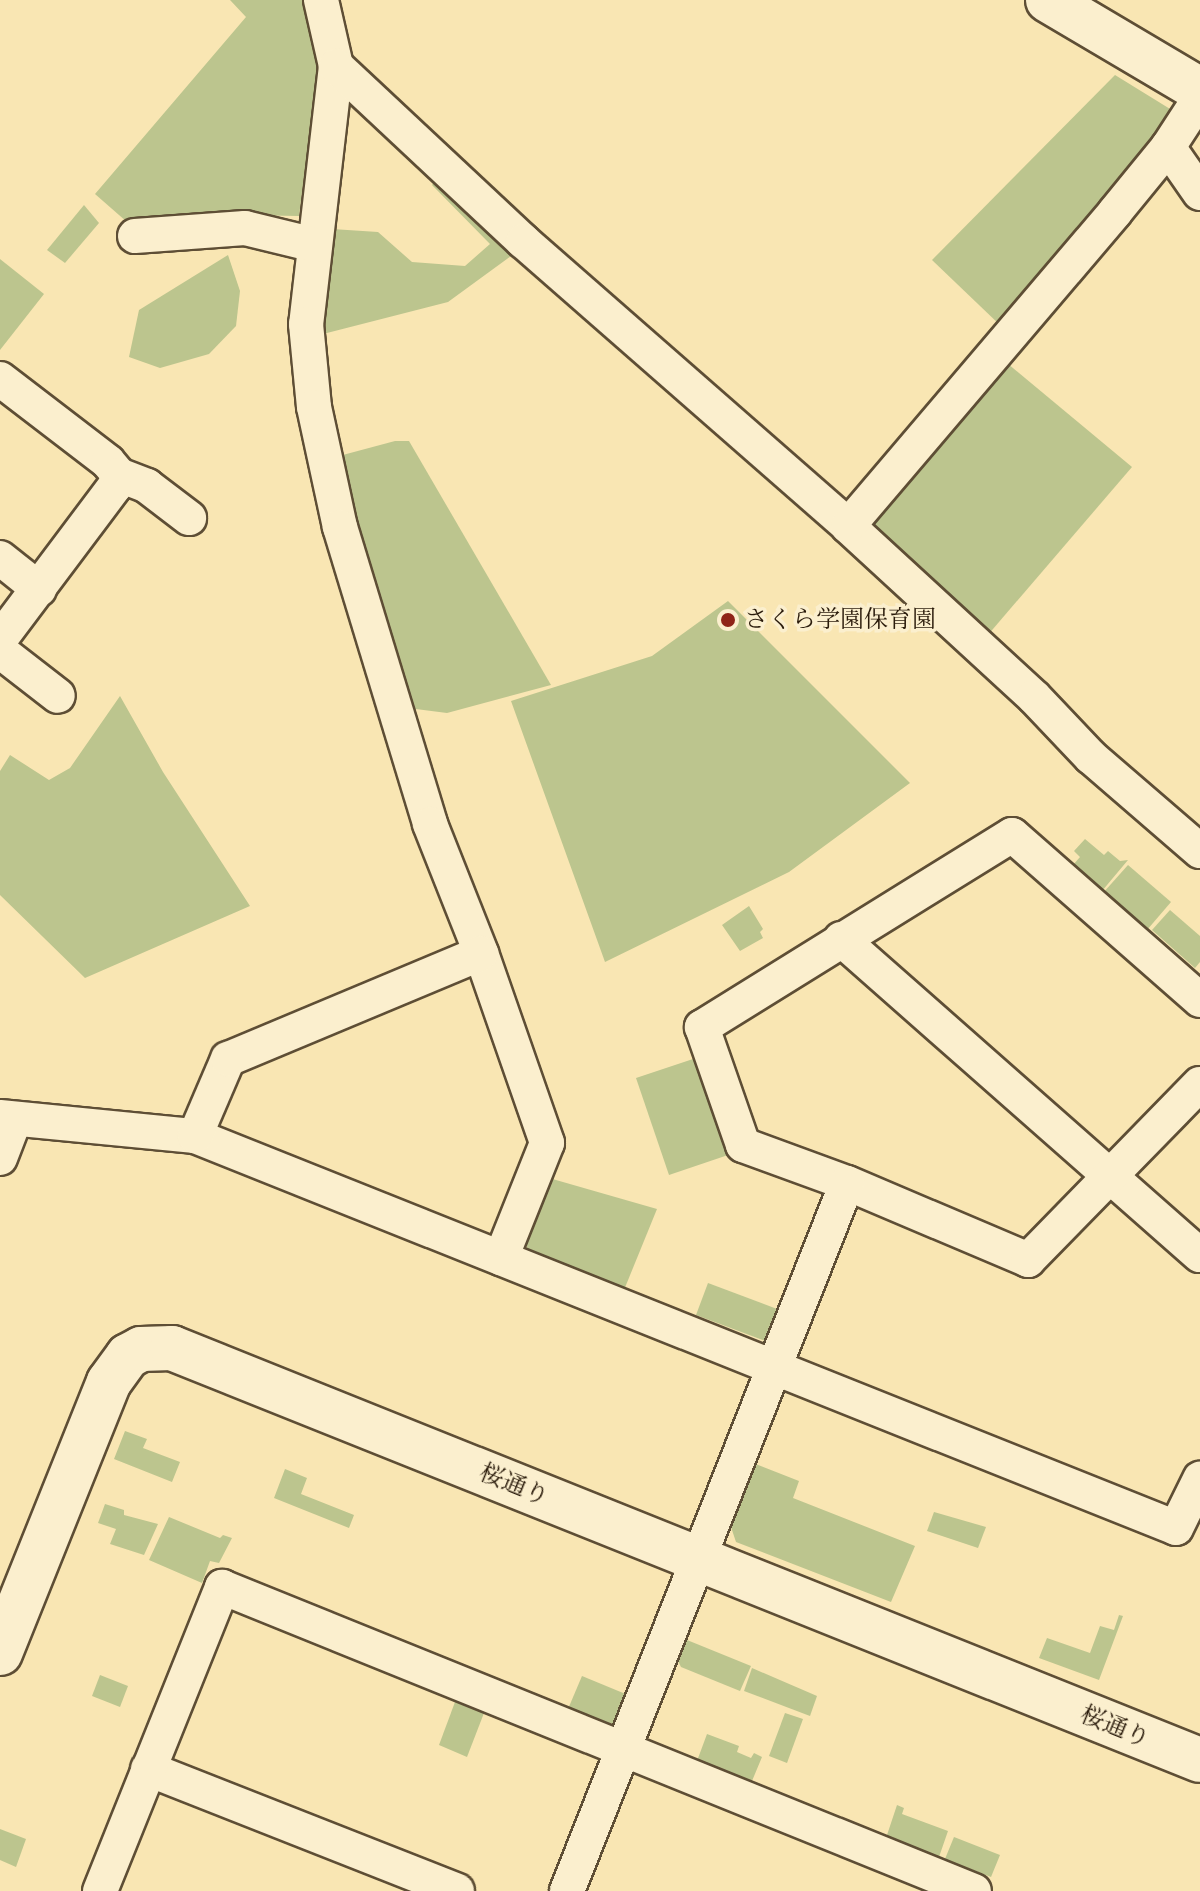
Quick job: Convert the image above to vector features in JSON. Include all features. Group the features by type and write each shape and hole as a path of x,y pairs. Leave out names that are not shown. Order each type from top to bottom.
{"street":[{"path":"321,0 336,66 306,324 314,407 340,527 430,824 481,953 547,1143 501,1258"},
{"path":"1048,0 1200,90"},
{"path":"336,66 523,241 848,526 1034,697 1091,757 1200,851"},
{"path":"848,526 1017,331 1168,147 1200,98"},
{"path":"1168,147 1200,193"},
{"path":"135,236 245,228 315,245"},
{"path":"0,379 108,462 119,475 147,486 189,518"},
{"path":"0,639 115,486 119,475"},
{"path":"0,558 39,589"},
{"path":"0,651 58,696"},
{"path":"1200,1000 1012,835 702,1027 743,1145 847,1183 1028,1260 1200,1084"},
{"path":"841,939 1200,1255"},
{"path":"195,1136 228,1059 481,953"},
{"path":"0,1158 7,1119 195,1136 1176,1528 1200,1479"},
{"path":"567,1891 847,1183"},
{"name":"桜通り","path":"0,1653 109,1382 128,1356 156,1346 192,1354 1200,1760"},
{"path":"100,1891 222,1587 974,1891"},
{"path":"148,1769 457,1891"}],"green space":[{"path":"230,0 307,0 319,60 299,216 192,214 127,222 95,194 246,17"},
{"path":"1115,75 1175,112 1002,327 932,260"},
{"path":"438,177 518,251 448,302 323,334 332,229 378,232 412,262 465,266 490,244 432,185"},
{"path":"84,205 99,223 65,263 47,250"},
{"path":"228,255 240,291 236,326 209,354 160,368 129,357 139,310"},
{"path":"0,259 44,294 0,350"},
{"path":"1007,363 1132,467 987,636 873,530 874,515"},
{"path":"395,441 409,441 551,685 447,713 408,708 339,456"},
{"path":"728,601 910,783 789,872 605,962 511,701 652,656"},
{"path":"120,696 163,772 250,906 85,978 0,895 0,771 10,755 49,780 70,768"},
{"path":"1085,839 1104,855 1108,851 1120,861 1128,860 1102,891 1073,865 1080,857 1074,851"},
{"path":"1128,865 1171,902 1147,930 1103,893"},
{"path":"749,906 763,929 760,932 763,938 740,951 722,925"},
{"path":"1170,910 1200,936 1200,962 1195,968 1152,930"},
{"path":"699,1057 731,1154 669,1175 636,1078"},
{"path":"549,1178 657,1209 624,1290 532,1257 524,1241"},
{"path":"708,1283 777,1309 765,1341 696,1315"},
{"path":"125,1431 147,1439 143,1448 180,1462 172,1482 114,1459"},
{"path":"753,1463 799,1481 793,1498 915,1546 891,1602 736,1542 730,1524"},
{"path":"285,1469 307,1478 301,1494 354,1515 349,1528 274,1498"},
{"path":"105,1504 124,1510 124,1515 158,1524 144,1555 110,1544 116,1529 98,1523"},
{"path":"934,1512 986,1527 978,1548 927,1531"},
{"path":"169,1517 220,1538 223,1535 232,1538 219,1563 210,1561 202,1583 149,1560"},
{"path":"1119,1615 1123,1616 1099,1680 1039,1658 1047,1638 1090,1653 1100,1626 1114,1630"},
{"path":"687,1640 751,1666 740,1691 681,1667 678,1661"},
{"path":"752,1668 817,1696 810,1716 744,1691"},
{"path":"100,1675 128,1686 120,1707 92,1696"},
{"path":"582,1676 628,1695 620,1720 608,1725 568,1709"},
{"path":"455,1702 484,1713 467,1757 439,1745"},
{"path":"785,1713 803,1719 787,1763 769,1756"},
{"path":"707,1734 739,1746 737,1752 751,1758 754,1753 762,1757 752,1781 697,1761"},
{"path":"897,1805 904,1808 902,1814 948,1831 939,1857 886,1838"},
{"path":"0,1829 26,1839 16,1867 0,1860"},
{"path":"954,1837 1000,1855 991,1877 945,1859"}],"place":[{"name":"さくら学園保育園","path":"728,620"}]}
